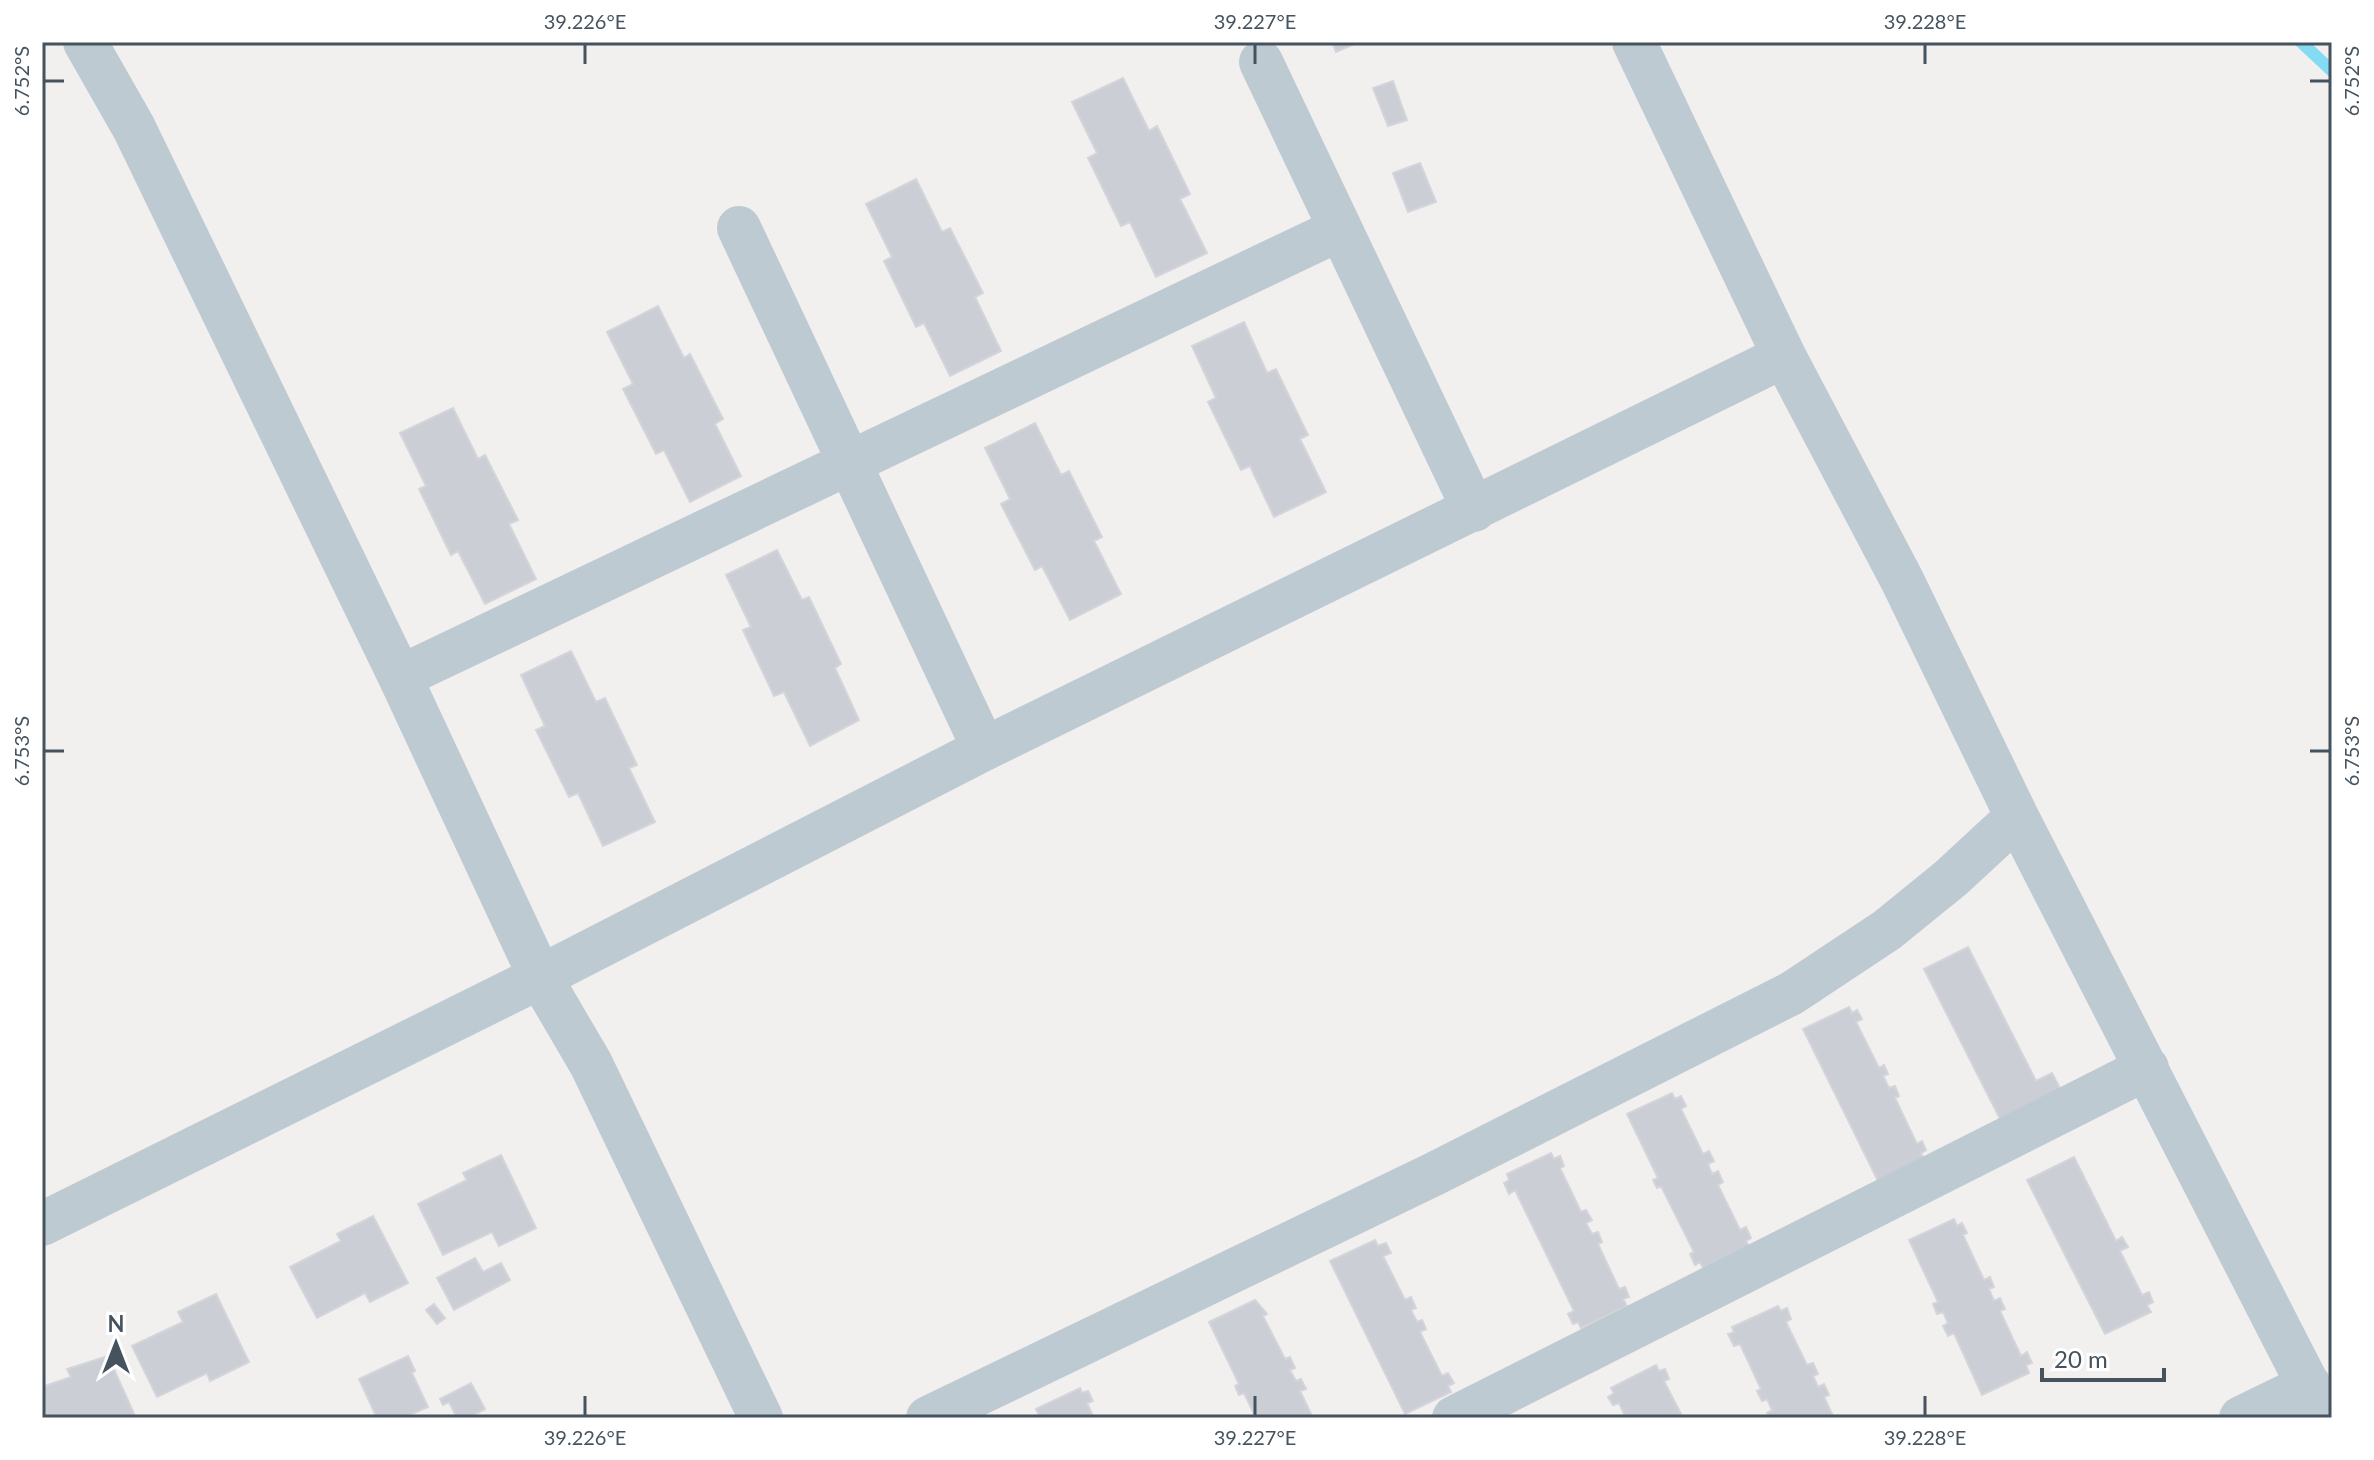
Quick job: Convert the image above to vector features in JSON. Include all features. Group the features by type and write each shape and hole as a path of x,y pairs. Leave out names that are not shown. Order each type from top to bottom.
{"lane":[{"path":"85,42 134,128 400,677 540,977 591,1064 761,1418"},
{"path":"1634,42 1784,356 1902,580 2017,817 2317,1402 2241,1418"},
{"path":"1261,62 1474,510"},
{"path":"739,228 984,749"},
{"path":"400,677 1340,229"},
{"path":"42,1224 540,977 984,749 1784,356"},
{"path":"928,1418 1434,1174 1792,993 1887,930 2017,817"},
{"path":"1454,1418 2147,1068"}],"building":[{"path":"1332,42 1359,42 1336,52"},
{"path":"1123,78 1149,131 1157,126 1190,194 1180,199 1207,253 1156,277 1130,222 1121,226 1088,158 1097,153 1072,102"},
{"path":"1393,81 1407,120 1388,126 1373,88"},
{"path":"1420,163 1436,202 1408,212 1393,173"},
{"path":"916,179 942,232 950,228 983,293 975,297 1001,351 950,376 924,323 916,327 884,261 892,257 866,204"},
{"path":"658,306 684,358 690,354 723,419 715,424 741,476 690,502 664,450 656,454 623,389 633,384 607,332"},
{"path":"1244,322 1267,373 1276,369 1308,435 1300,439 1326,492 1274,517 1250,466 1241,470 1208,402 1216,398 1192,346"},
{"path":"453,408 478,459 485,455 518,520 509,524 536,579 485,604 458,551 451,555 419,489 426,486 400,433"},
{"path":"1035,423 1061,475 1069,471 1102,537 1094,541 1121,594 1070,620 1042,566 1035,570 1001,504 1010,499 985,448"},
{"path":"777,550 802,600 809,597 841,664 835,668 859,720 810,746 784,692 774,696 743,630 751,627 726,575"},
{"path":"571,651 596,702 605,698 637,765 629,768 655,822 603,846 578,793 569,797 536,730 545,726 521,675"},
{"path":"1968,947 2036,1081 2052,1073 2061,1090 2001,1121 1924,969"},
{"path":"1849,1007 1852,1013 1857,1010 1862,1019 1856,1022 1879,1068 1884,1065 1888,1074 1883,1076 1889,1088 1895,1086 1899,1096 1895,1098 1917,1144 1922,1141 1926,1150 1921,1153 1924,1159 1878,1181 1803,1029"},
{"path":"1672,1093 1675,1099 1681,1096 1686,1106 1681,1109 1703,1154 1709,1151 1714,1161 1708,1164 1712,1174 1718,1171 1723,1182 1718,1185 1740,1230 1746,1227 1751,1238 1746,1241 1749,1246 1703,1268 1700,1262 1695,1265 1690,1254 1694,1252 1661,1186 1657,1188 1653,1180 1658,1178 1627,1114"},
{"path":"1551,1153 1554,1159 1560,1156 1564,1166 1560,1168 1581,1212 1586,1210 1592,1220 1586,1223 1592,1234 1598,1232 1602,1242 1598,1244 1619,1289 1625,1287 1629,1297 1623,1299 1627,1306 1581,1328 1578,1322 1573,1324 1568,1314 1574,1311 1515,1190 1509,1194 1504,1183 1509,1180 1507,1174"},
{"path":"501,1155 536,1228 499,1246 492,1232 443,1255 418,1204 467,1180 463,1173"},
{"path":"2074,1157 2116,1241 2122,1237 2128,1247 2120,1251 2142,1295 2149,1292 2153,1302 2147,1305 2151,1312 2105,1334 2027,1180"},
{"path":"373,1216 408,1283 370,1302 365,1293 317,1318 290,1267 341,1241 337,1234"},
{"path":"1954,1219 1957,1226 1962,1223 1967,1233 1963,1235 1984,1280 1990,1277 1994,1287 1989,1289 1994,1301 2000,1298 2005,1309 2000,1311 2021,1356 2027,1352 2032,1363 2026,1365 2029,1373 1982,1395 1954,1333 1948,1336 1943,1326 1948,1323 1943,1312 1937,1314 1933,1304 1938,1302 1909,1240"},
{"path":"1375,1240 1378,1246 1386,1243 1391,1253 1383,1256 1405,1300 1411,1297 1416,1308 1411,1310 1417,1322 1422,1320 1426,1329 1420,1332 1442,1376 1448,1373 1454,1383 1448,1386 1451,1392 1405,1414 1330,1261"},
{"path":"475,1258 483,1272 501,1263 510,1280 454,1310 437,1278"},
{"path":"216,1294 249,1362 210,1381 207,1373 157,1397 132,1346 183,1322 178,1312"},
{"path":"1255,1300 1267,1314 1263,1316 1285,1359 1290,1357 1295,1368 1290,1370 1296,1381 1301,1379 1306,1389 1300,1391 1313,1418 1256,1418 1244,1393 1239,1395 1235,1386 1239,1384 1209,1322"},
{"path":"434,1304 445,1318 437,1324 426,1310"},
{"path":"1778,1306 1781,1311 1787,1308 1791,1319 1786,1322 1807,1365 1813,1363 1818,1374 1813,1376 1818,1387 1824,1384 1829,1395 1824,1397 1834,1418 1769,1418 1767,1413 1772,1410 1767,1399 1762,1401 1757,1391 1761,1389 1740,1344 1734,1346 1728,1334 1734,1332 1732,1327"},
{"path":"108,1356 134,1414 128,1418 42,1418 42,1387 71,1377 67,1369"},
{"path":"408,1356 415,1371 412,1373 428,1407 402,1418 377,1418 359,1379"},
{"path":"1656,1365 1659,1371 1665,1369 1669,1379 1664,1381 1683,1418 1626,1418 1619,1403 1613,1405 1608,1397 1614,1393 1611,1388"},
{"path":"471,1383 485,1409 468,1418 457,1418 449,1402 443,1405 440,1399"},
{"path":"1080,1388 1082,1393 1088,1391 1093,1401 1087,1403 1094,1418 1040,1418 1036,1409"}],"waterway":[{"path":"2301,42 2332,71"}]}
